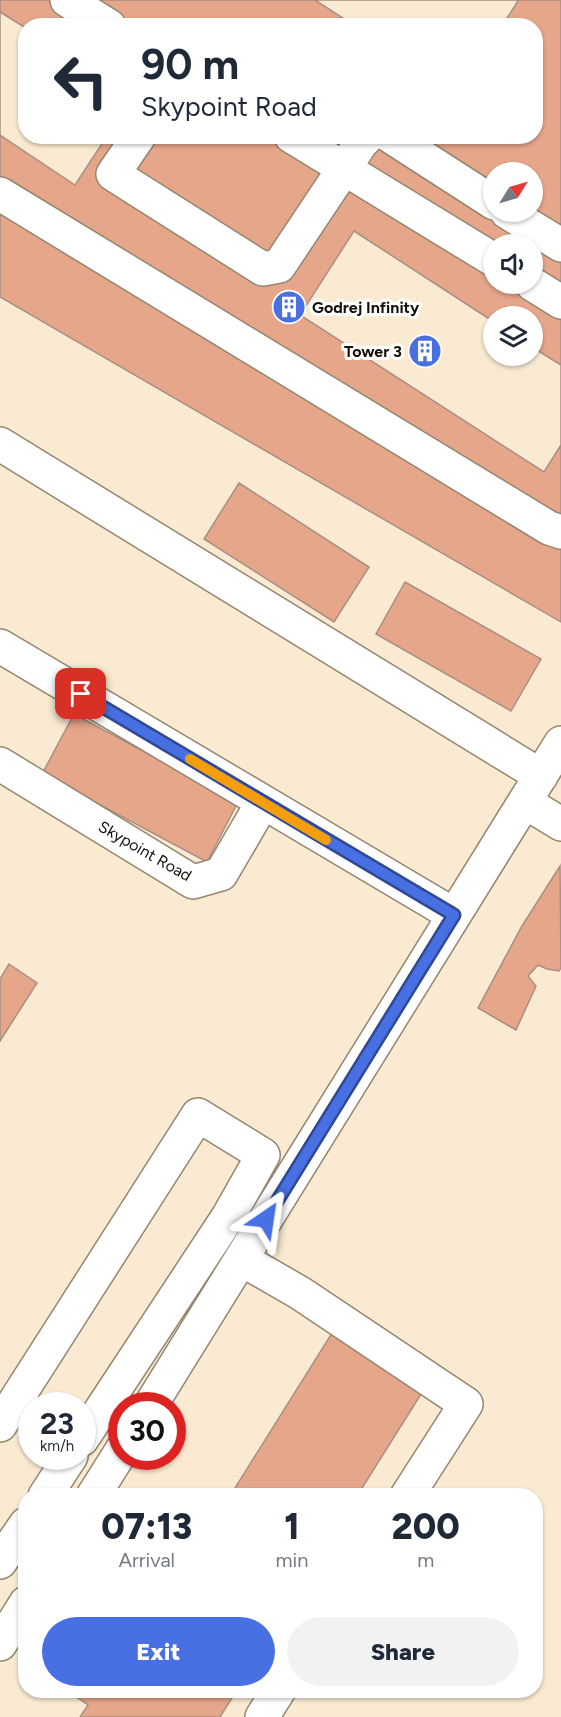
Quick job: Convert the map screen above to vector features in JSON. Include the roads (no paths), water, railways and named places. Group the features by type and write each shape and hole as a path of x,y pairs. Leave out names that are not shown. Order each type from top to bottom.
{"street":[{"path":"67,0 96,18"},
{"path":"134,144 113,174 263,269 279,266 362,144"},
{"path":"304,144 483,253"},
{"path":"402,144 483,196"},
{"path":"0,194 557,526"},
{"path":"523,222 561,245"},
{"path":"543,291 561,302"},
{"path":"0,444 547,772 561,824"},
{"path":"0,646 454,915"},
{"name":"Skypoint Road","path":"0,764 193,882 221,874 263,802"},
{"path":"159,1392 454,915 547,772"},
{"path":"21,1392 198,1115 263,1155 221,1227 96,1418"},
{"path":"241,1259 300,1293 466,1404 412,1488"},
{"path":"0,1425 18,1397"},
{"path":"50,1488 61,1470"},
{"path":"98,1488 109,1470"},
{"path":"0,1562 18,1536"},
{"path":"0,1644 18,1616"},
{"path":"262,1717 274,1698"}],"place":[{"name":"Godrej Infinity","path":"289,307"},
{"name":"Tower 3","path":"425,351"}]}
